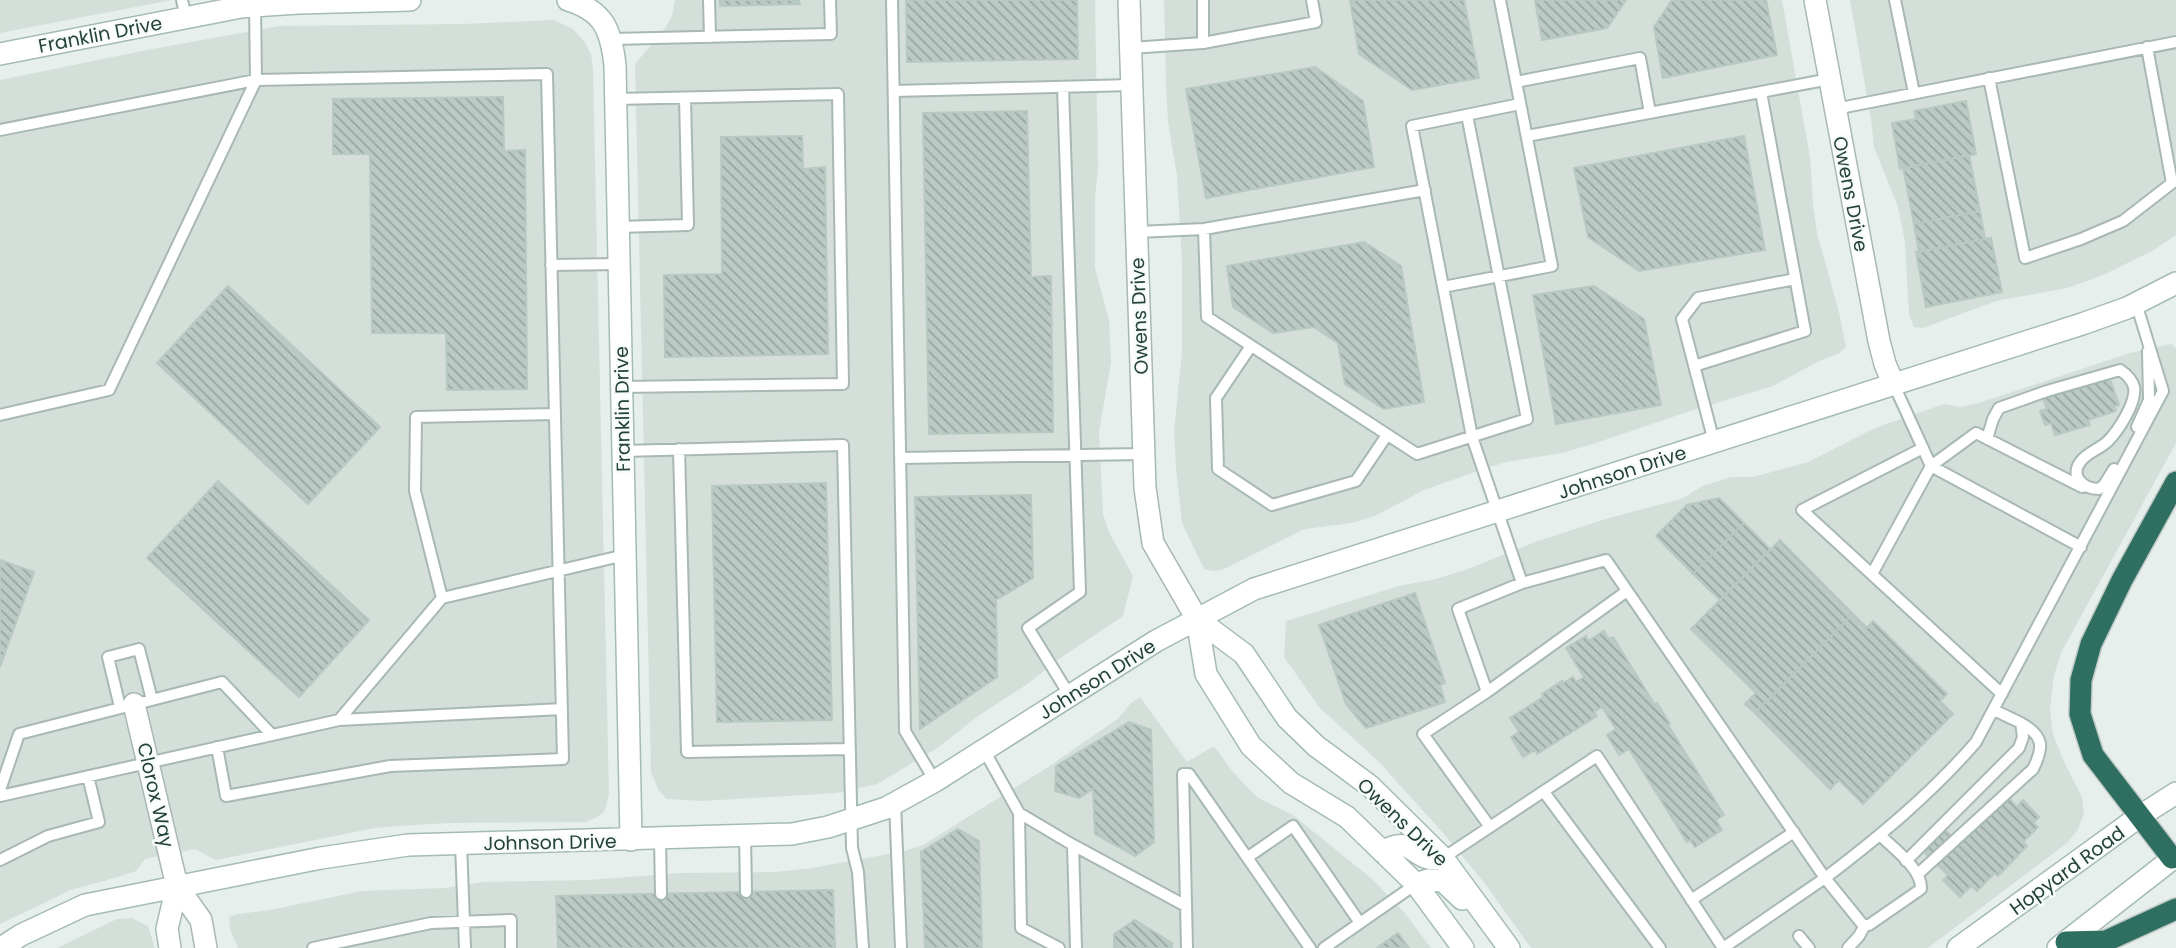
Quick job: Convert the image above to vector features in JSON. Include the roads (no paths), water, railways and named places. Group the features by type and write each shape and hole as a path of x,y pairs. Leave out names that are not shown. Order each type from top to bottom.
{"highway":[{"path":"2174,857 2093,755 2080,714 2081,680 2091,644 2122,580 2176,482"},
{"path":"2062,945 2106,941 2176,909"}],"street":[{"name":"Franklin Drive","path":"0,54 184,9 246,4 410,0"},
{"path":"568,0 586,6 600,18 612,39"},
{"name":"Owens Drive","path":"1129,0 1145,488 1153,543 1197,619 1206,674 1251,747 1291,783 1347,817 1416,884 1463,948"},
{"name":"Owens Drive","path":"1815,0 1879,341 1894,385"},
{"name":"Franklin Drive","path":"612,39 616,99 631,840"},
{"name":"Johnson Drive","path":"1,948 21,935 85,905 321,858 408,845 745,836 792,834 828,828 895,803 935,781 1156,641 1254,589 2082,324 2136,303 2176,283"},
{"name":"Owens Drive","path":"1197,619 1244,654 1287,718 1316,746 1370,786 1443,858 1509,948"},
{"name":"Clorox Way","path":"135,704 177,886 201,920 206,948"},
{"name":"Hopyard Road","path":"1958,948 2140,816 2176,793"},
{"path":"1383,852 1400,844 1408,846 1423,858 1443,858"},
{"path":"2062,945 2174,857"},
{"path":"1416,884 1428,880 1443,881 1468,903 1478,904"},
{"name":"Clorox Way","path":"170,948 167,929 177,886"}],"lane":[{"path":"709,0 710,37"},
{"path":"612,39 831,34 830,0"},
{"path":"892,0 905,731 935,781"},
{"path":"1203,0 1203,43"},
{"path":"1131,48 1203,43 1316,22 1312,0"},
{"path":"1443,287 1552,266 1500,0"},
{"path":"1895,0 1913,93"},
{"path":"0,415 109,390 256,80 246,4"},
{"path":"1836,109 2176,42"},
{"path":"1989,78 2025,258 2123,221 2174,183 2147,47"},
{"path":"1516,82 1640,58 1650,113"},
{"path":"0,131 256,80 547,74 563,759 390,766 226,796 217,747"},
{"path":"1527,136 1830,79"},
{"path":"894,91 1132,85"},
{"path":"1063,87 1080,592 1028,628 1070,696"},
{"path":"1694,366 1805,331 1761,92"},
{"path":"616,99 838,94 843,384 622,387"},
{"path":"618,227 688,225 685,97"},
{"path":"1520,104 1412,126 1472,437 1521,583"},
{"path":"1204,229 1207,317 1417,454 1527,419 1467,115"},
{"path":"1136,232 1204,229 1425,190"},
{"path":"551,265 619,264"},
{"path":"1714,442 1682,319 1698,298 1796,279"},
{"path":"1443,858 1598,757 1723,948 1881,836 1954,767 1976,742 2164,391 2136,303"},
{"path":"1251,345 1216,398 1218,469 1272,505 1356,481 1387,435"},
{"path":"1987,439 1999,408 2120,370 2127,375 2134,387 2128,412 2109,441 2084,457 2076,472 2084,486 2099,489 2109,479 2149,400 2148,345"},
{"path":"1894,385 1931,466 2081,547"},
{"path":"442,598 415,491 416,416 555,414"},
{"path":"1872,574 1931,466 1976,433 2106,500"},
{"path":"623,451 843,445 852,848 858,872 863,948"},
{"path":"1923,448 1802,510 2002,694"},
{"path":"679,449 687,752 850,749"},
{"path":"900,458 1144,454"},
{"path":"339,720 442,598 625,555"},
{"path":"1487,692 1458,609 1521,583 1606,560 1825,878 1865,925"},
{"path":"1490,827 1423,734 1487,692 1628,591"},
{"path":"139,649 135,704 108,657 139,649"},
{"path":"0,790 19,734 222,682 272,735"},
{"path":"0,796 339,720 562,709"},
{"path":"1918,874 2033,769 2041,753 2039,739 2033,730 1994,710"},
{"path":"1906,861 2020,748 2023,737 2021,723"},
{"path":"984,750 1020,813 1186,906"},
{"path":"1187,948 1183,774 1189,774 1310,948"},
{"path":"0,860 48,836 99,822 88,776"},
{"path":"1544,792 1660,948"},
{"path":"895,803 901,948"},
{"path":"1020,813 1021,928 1059,948"},
{"path":"1248,858 1293,826 1360,923"},
{"path":"1691,900 1794,832"},
{"path":"745,836 746,892"},
{"path":"1865,925 1869,925 1922,889 1918,874 1881,836"},
{"path":"660,839 661,894"},
{"path":"461,844 465,948"},
{"path":"1073,845 1076,948"},
{"path":"1324,948 1416,884"},
{"path":"313,948 432,923 511,920 511,948"},
{"path":"1848,948 1865,925"},
{"path":"1799,936 1809,948"}]}
